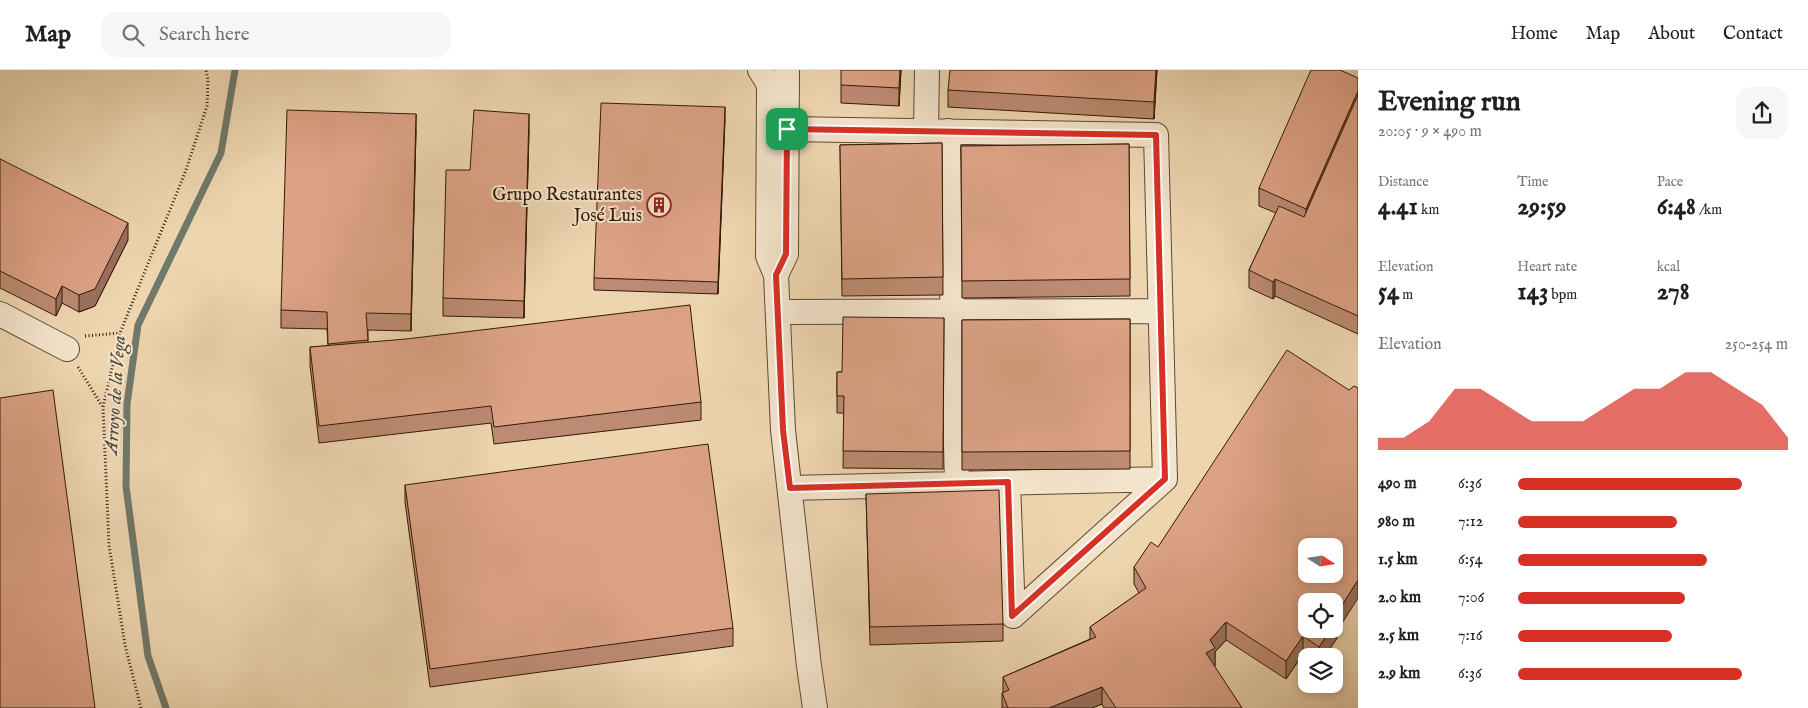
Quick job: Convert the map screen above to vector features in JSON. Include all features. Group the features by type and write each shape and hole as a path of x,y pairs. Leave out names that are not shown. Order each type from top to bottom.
{"street":[{"path":"760,70 767,81 768,87 768,256 776,275 783,430 815,708"},
{"path":"776,275 786,254 787,70"},
{"path":"928,70 937,131 952,312 956,484"},
{"path":"787,129 1156,135 1165,479 1012,616 1008,482"},
{"path":"778,312 1160,310"},
{"path":"0,314 74,343"},
{"path":"790,488 1165,479"}],"path":[{"path":"141,708 125,645 109,545 103,407 120,333 186,170 207,106 208,80 206,70"},
{"path":"103,407 74,343 120,333"}],"building":[{"path":"841,70 900,70 899,88 841,85"},
{"path":"950,70 1156,70 1154,102 948,90"},
{"path":"1311,70 1340,70 1358,78 1358,91 1306,209 1259,188"},
{"path":"1358,95 1358,316 1275,279 1273,282 1249,270 1279,206 1304,217"},
{"name":"Grupo Restaurantes José Luis","path":"601,103 725,107 718,282 594,278"},
{"path":"287,110 416,114 411,314 366,313 368,340 328,344 327,312 281,310"},
{"path":"474,110 529,114 524,301 443,298 446,170 470,170"},
{"path":"942,143 943,277 842,279 840,145"},
{"path":"1129,144 1130,279 962,281 961,146"},
{"path":"0,159 128,223 95,289 79,295 62,286 56,299 0,271"},
{"path":"690,305 701,402 494,427 491,406 319,426 310,347 406,339"},
{"path":"843,317 944,318 943,452 843,451 844,396 837,396 837,372 842,372"},
{"path":"1130,319 1130,451 962,452 962,320"},
{"path":"1287,350 1349,390 1354,386 1358,388 1358,580 1343,604 1343,593 1298,593 1298,638 1302,638 1286,661 1226,622 1210,640 1215,648 1206,653 1242,708 1116,708 1102,687 1049,708 1008,708 1002,693 1009,690 1003,677 1096,637 1090,627 1146,588 1134,567 1151,542 1158,547"},
{"path":"53,390 95,708 0,708 0,398"},
{"path":"708,444 733,628 430,669 405,485"},
{"path":"999,490 1003,624 870,627 866,494"},
{"path":"1306,638 1325,638 1319,647"}],"waterway":[{"name":"Arroyo de la Vega","path":"166,708 148,656 126,486 127,404 138,325 221,153 235,70"}],"place":[{"name":"Grupo Restaurantes José Luis","path":"659,205"}],"route":[{"path":"787,129 1156,135 1165,479 1012,616 1008,482 790,488 783,430 776,275 786,254 787,129"}]}
